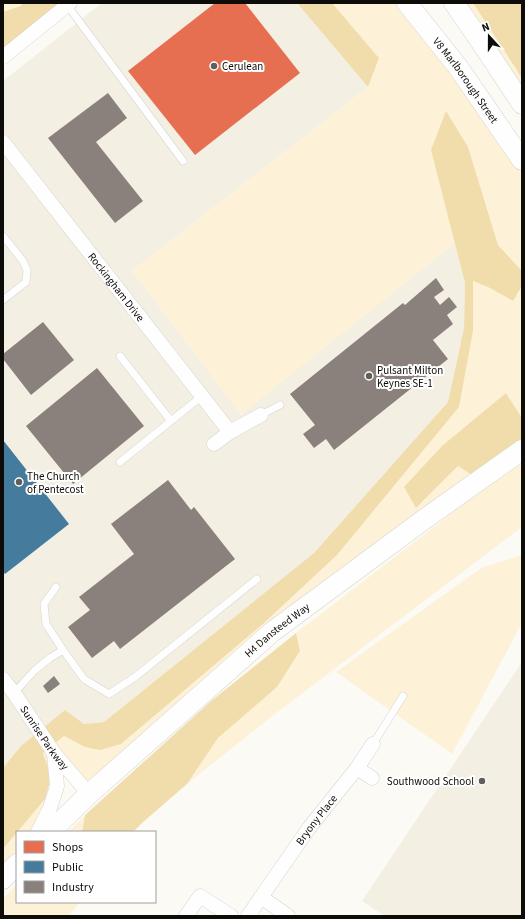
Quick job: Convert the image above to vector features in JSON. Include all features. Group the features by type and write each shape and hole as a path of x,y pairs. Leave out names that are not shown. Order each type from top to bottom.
{"street":[{"name":"V8 Marlborough Street","path":"407,3 458,67 522,160"},
{"path":"454,3 522,104"},
{"path":"3,57 68,4"},
{"name":"Rockingham Drive","path":"3,142 230,432"},
{"path":"214,444 230,432 261,415"},
{"name":"H4 Dansteed Way","path":"51,831 89,794 272,632 426,518 522,450"},
{"name":"Sunrise Parkway","path":"3,679 54,753 89,794"},
{"name":"Bryony Place","path":"248,916 308,828 357,768 373,744"},
{"path":"38,831 50,808 57,786 54,753"},
{"path":"357,768 372,778"},
{"path":"3,879 16,865"},
{"path":"186,916 200,896 231,916"},
{"path":"261,897 288,916"}],"lane":[{"path":"68,4 183,161"},
{"path":"3,236 23,261 27,270 26,282 3,300"},
{"path":"120,356 171,421"},
{"path":"120,462 202,396"},
{"path":"261,415 280,405"},
{"path":"56,587 44,604 46,624 84,679 109,694 135,677 258,579"},
{"path":"14,693 35,670 63,650"},
{"path":"373,744 402,696"}],"shaded area":[{"path":"3,3 23,3 3,12"},
{"path":"23,3 70,3 3,57 3,12 20,6"},
{"path":"102,3 297,3 368,87 132,271 241,414 455,243 465,283 464,328 448,402 314,553 104,722 84,724 21,746 3,768 3,81"},
{"path":"297,3 332,3 379,58 368,87"},
{"path":"332,3 407,3 522,160 522,271 498,245 468,147 431,150 455,243 241,415 132,271 368,87 379,58"},
{"path":"454,3 473,3 522,79 522,104"},
{"path":"473,3 522,3 522,79 516,69"},
{"path":"446,111 468,147 498,245 522,271 522,286 513,301 490,288 473,281 473,331 459,407 337,555 264,623 121,744 100,750 85,747 64,736 43,753 51,777 45,799 18,831 16,831 16,834 3,849 3,768 21,746 65,710 84,724 104,722 314,553 448,402 464,328 465,283 431,150"},
{"path":"473,281 490,288 513,301 522,286 522,418 506,393 417,508 458,466 480,480 426,518 89,794 54,754 57,786 38,831 18,831 45,799 51,777 43,754 64,736 85,747 121,744 264,623 337,555 459,407 473,331"},
{"path":"506,393 522,418 522,450 480,480 458,466 416,508 404,487 442,446"},
{"path":"517,463 522,468 522,527 271,717 187,784 218,738 277,687 300,651 296,633"},
{"path":"522,555 522,623 452,754 336,672 481,568"},
{"path":"296,633 300,651 277,687 218,738 187,784 134,831 82,831 85,815 210,702"},
{"name":"Southwood School","path":"522,662 522,916 385,916 362,901"},
{"path":"85,815 82,831 69,831"},
{"path":"16,833 16,865 3,879 3,849"},
{"path":"16,885 16,903 79,903 69,916 3,916 3,899"}],"building: Shops":[{"path":"215,3 245,3 300,73 195,155 128,71"}],"building: Public":[{"name":"The Church of Pentecost","path":"3,440 69,524 5,574 3,571"}],"building: Industry":[{"path":"108,93 127,118 96,142 143,201 115,223 48,138"},
{"name":"Pulsant Milton Keynes SE-1","path":"436,278 444,290 434,297 440,305 449,297 457,307 447,315 453,324 433,340 448,359 334,450 326,439 314,448 303,434 315,425 290,394 403,303 405,305"},
{"path":"43,322 74,360 31,395 3,359 3,354"},
{"path":"97,368 144,426 73,484 26,426"},
{"path":"168,480 191,510 194,507 235,559 120,649 114,641 92,658 68,627 90,610 79,597 134,554 111,524"},
{"path":"54,676 60,684 48,693 43,686"}],"place":[{"name":"Cerulean","path":"214,66"},
{"name":"Pulsant Milton Keynes SE-1","path":"369,376"},
{"name":"The Church of Pentecost","path":"19,482"},
{"name":"Southwood School","path":"482,781"}]}
